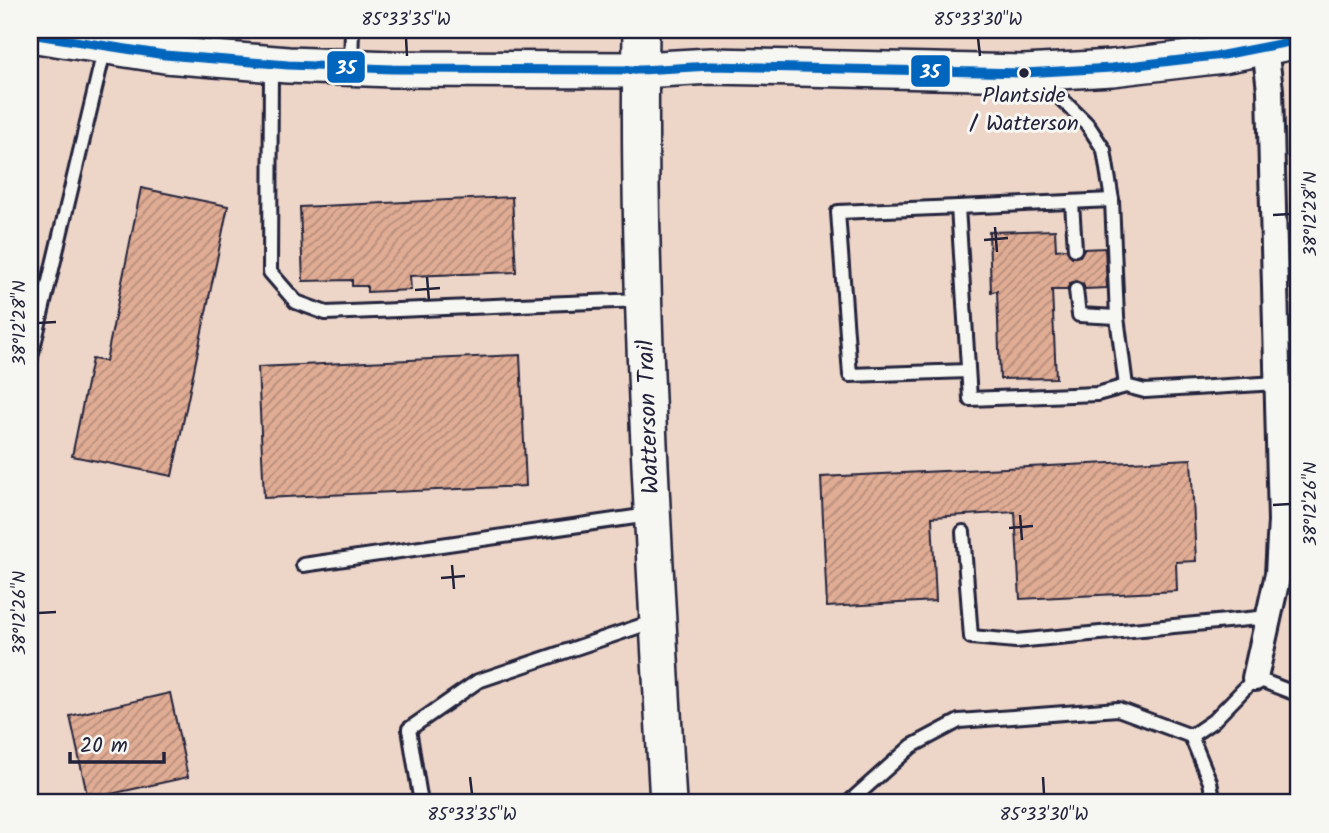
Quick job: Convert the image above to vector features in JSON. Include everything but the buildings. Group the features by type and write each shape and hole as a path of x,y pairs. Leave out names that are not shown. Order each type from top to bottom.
{"street":[{"name":"Watterson Trail","path":"641,30 645,300 668,803"},
{"path":"30,34 106,46 180,43 271,64 351,68 641,70 711,66 1034,72 1112,68 1223,55 1263,39 1299,40"},
{"path":"1255,678 1269,617 1289,574 1281,521 1270,90 1263,39"}],"lane":[{"path":"351,68 352,30"},
{"path":"30,361 106,46"},
{"path":"271,64 270,272 296,302 326,313 645,300"},
{"path":"1034,72 1087,124 1104,150 1112,200 1118,317 1126,386"},
{"path":"968,371 850,375 838,212 1112,200"},
{"path":"1072,203 1075,249"},
{"path":"958,208 970,399 1097,394 1126,386 1145,391 1278,383"},
{"path":"1076,290 1079,314 1118,317"},
{"path":"303,565 653,514"},
{"path":"964,531 971,637 1016,641 1269,617"},
{"path":"421,803 409,729 478,681 658,619"},
{"path":"1191,736 1213,721 1255,678 1299,695"},
{"path":"848,803 912,746 959,721 1118,709 1191,736 1210,782 1214,803"}],"shaded area":[{"path":"30,30 1299,30 1299,803 30,803"}],"transit line":[{"name":"35","path":"30,34 165,55 288,65 392,69 641,70 711,66 1024,73 1112,68 1223,55 1299,40"}],"place":[{"name":"Plantside / Watterson","path":"1024,73"}]}
